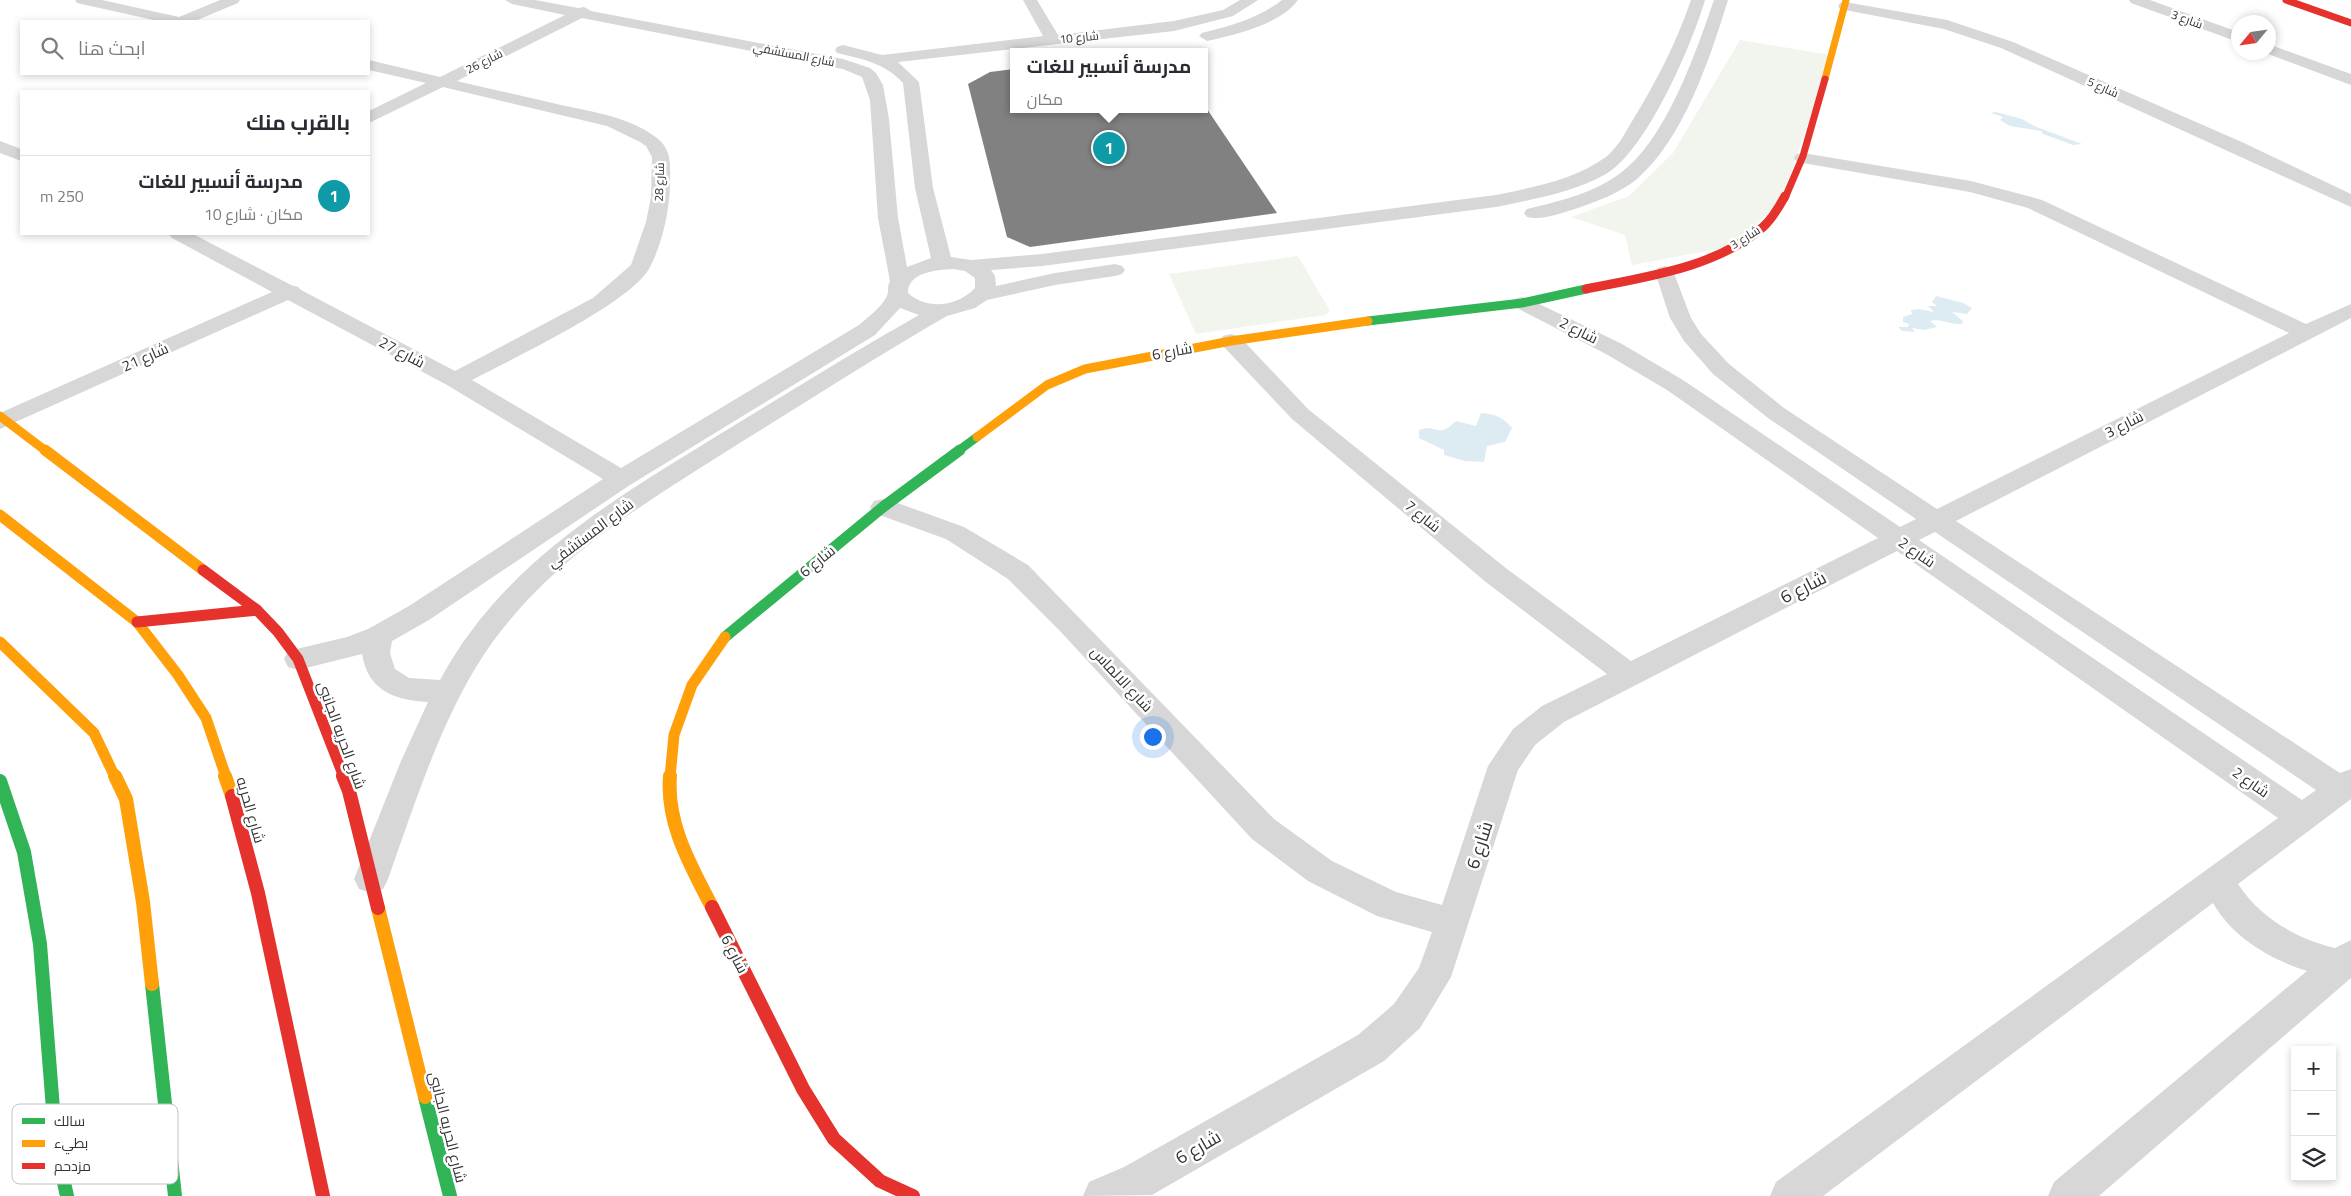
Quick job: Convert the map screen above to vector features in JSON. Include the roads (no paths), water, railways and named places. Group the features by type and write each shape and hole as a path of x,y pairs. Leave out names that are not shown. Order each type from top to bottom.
{"street":[{"path":"82,0 172,20"},
{"path":"184,20 233,0"},
{"name":"شارع المستشفي","path":"512,0 580,7 843,64 859,69 870,76"},
{"path":"1030,0 1053,40"},
{"name":"شارع 10","path":"1022,48 1035,47 1053,40 1203,21 1228,13 1251,0"},
{"path":"1192,40 1253,24 1274,13 1291,0"},
{"path":"899,287 913,270 942,263 971,266 1078,256 1466,205 1526,196 1554,189 1599,170 1626,146 1662,86 1690,25 1698,0"},
{"path":"1329,241 1511,217 1566,205 1591,196 1618,182 1644,162 1687,90 1712,29 1721,0"},
{"name":"شارع 3","path":"2136,0 2231,35"},
{"path":"2286,0 2351,23"},
{"name":"شارع المستشفي","path":"580,7 598,3 864,54 882,59 903,72"},
{"name":"شارع 3","path":"1522,303 1665,272 1695,263 1734,246 1764,226 1782,200 1803,158 1845,3"},
{"name":"شارع 5","path":"1845,3 1931,21 2007,45 2230,144 2351,201"},
{"name":"شارع 26","path":"370,118 443,81 580,7"},
{"path":"1690,25 1712,29"},
{"path":"1087,36 1095,48"},
{"name":"شارع 10","path":"843,64 1010,49"},
{"path":"2276,52 2351,80"},
{"path":"1010,60 870,76 875,84 890,235 899,287 910,305 925,309 943,310 966,305 982,295 1055,279 1131,268"},
{"name":"شارع 28","path":"370,64 613,122 653,143 661,157 660,197 656,222 640,266 623,284 600,302 454,380"},
{"path":"903,72 912,82 924,188 942,263"},
{"path":"0,146 20,156"},
{"path":"1803,158 1971,187 2035,204 2305,332"},
{"name":"شارع 27","path":"181,235 290,291 454,380 621,479"},
{"path":"971,266 985,276 986,289 982,295"},
{"path":"1665,272 1669,292 1678,314 1691,336 1708,359 1732,381 1776,413 1935,520 2345,786 1790,1196"},
{"name":"شارع المستشفي","path":"298,659 343,649 378,636 418,613 621,479 867,330 886,312 899,287"},
{"name":"شارع 21","path":"2,419 290,291"},
{"name":"شارع 6","path":"913,1196 880,1181 834,1140 803,1089 679,842 669,788 674,735 692,685 722,639 883,508 1046,386 1084,369 1231,341 1343,324 1522,303"},
{"name":"شارع 2","path":"1522,303 1614,348 1675,385 2303,818"},
{"name":"شارع المستشفي","path":"371,879 415,766 450,690 473,649 501,610 563,550 640,495 863,357 943,310"},
{"name":"شارع 3","path":"1898,538 2351,310"},
{"name":"شارع 7","path":"1231,341 1300,414 1321,432 1497,576 1629,675"},
{"name":"شارع الحريه الجانبى","path":"2,419 257,610 278,632 298,659 348,791 450,1196"},
{"name":"شارع الالماس","path":"883,508 955,533 1018,572 1070,624 1263,829 1320,871 1389,905 1453,923"},
{"name":"شارع الحريه","path":"0,515 137,622 178,675 206,718 232,794 258,893 323,1196"},
{"name":"شارع 6","path":"1102,1196 1138,1181 1371,1048 1407,1016 1433,977 1453,923 1504,766 1520,742 1553,714 1898,538"},
{"path":"137,622 257,610"},
{"path":"378,636 374,653 377,668 387,680 404,688 425,692 450,690"},
{"path":"0,642 94,733 126,799 143,902 165,1104"},
{"path":"1,782 24,852 40,944 53,1104"},
{"path":"2218,880 2227,899 2265,935 2290,950 2316,960 2346,961"},
{"path":"2068,1196 2346,961"}],"place":[{"name":"مدرسة أنسبير للغات","path":"1109,148"}]}
